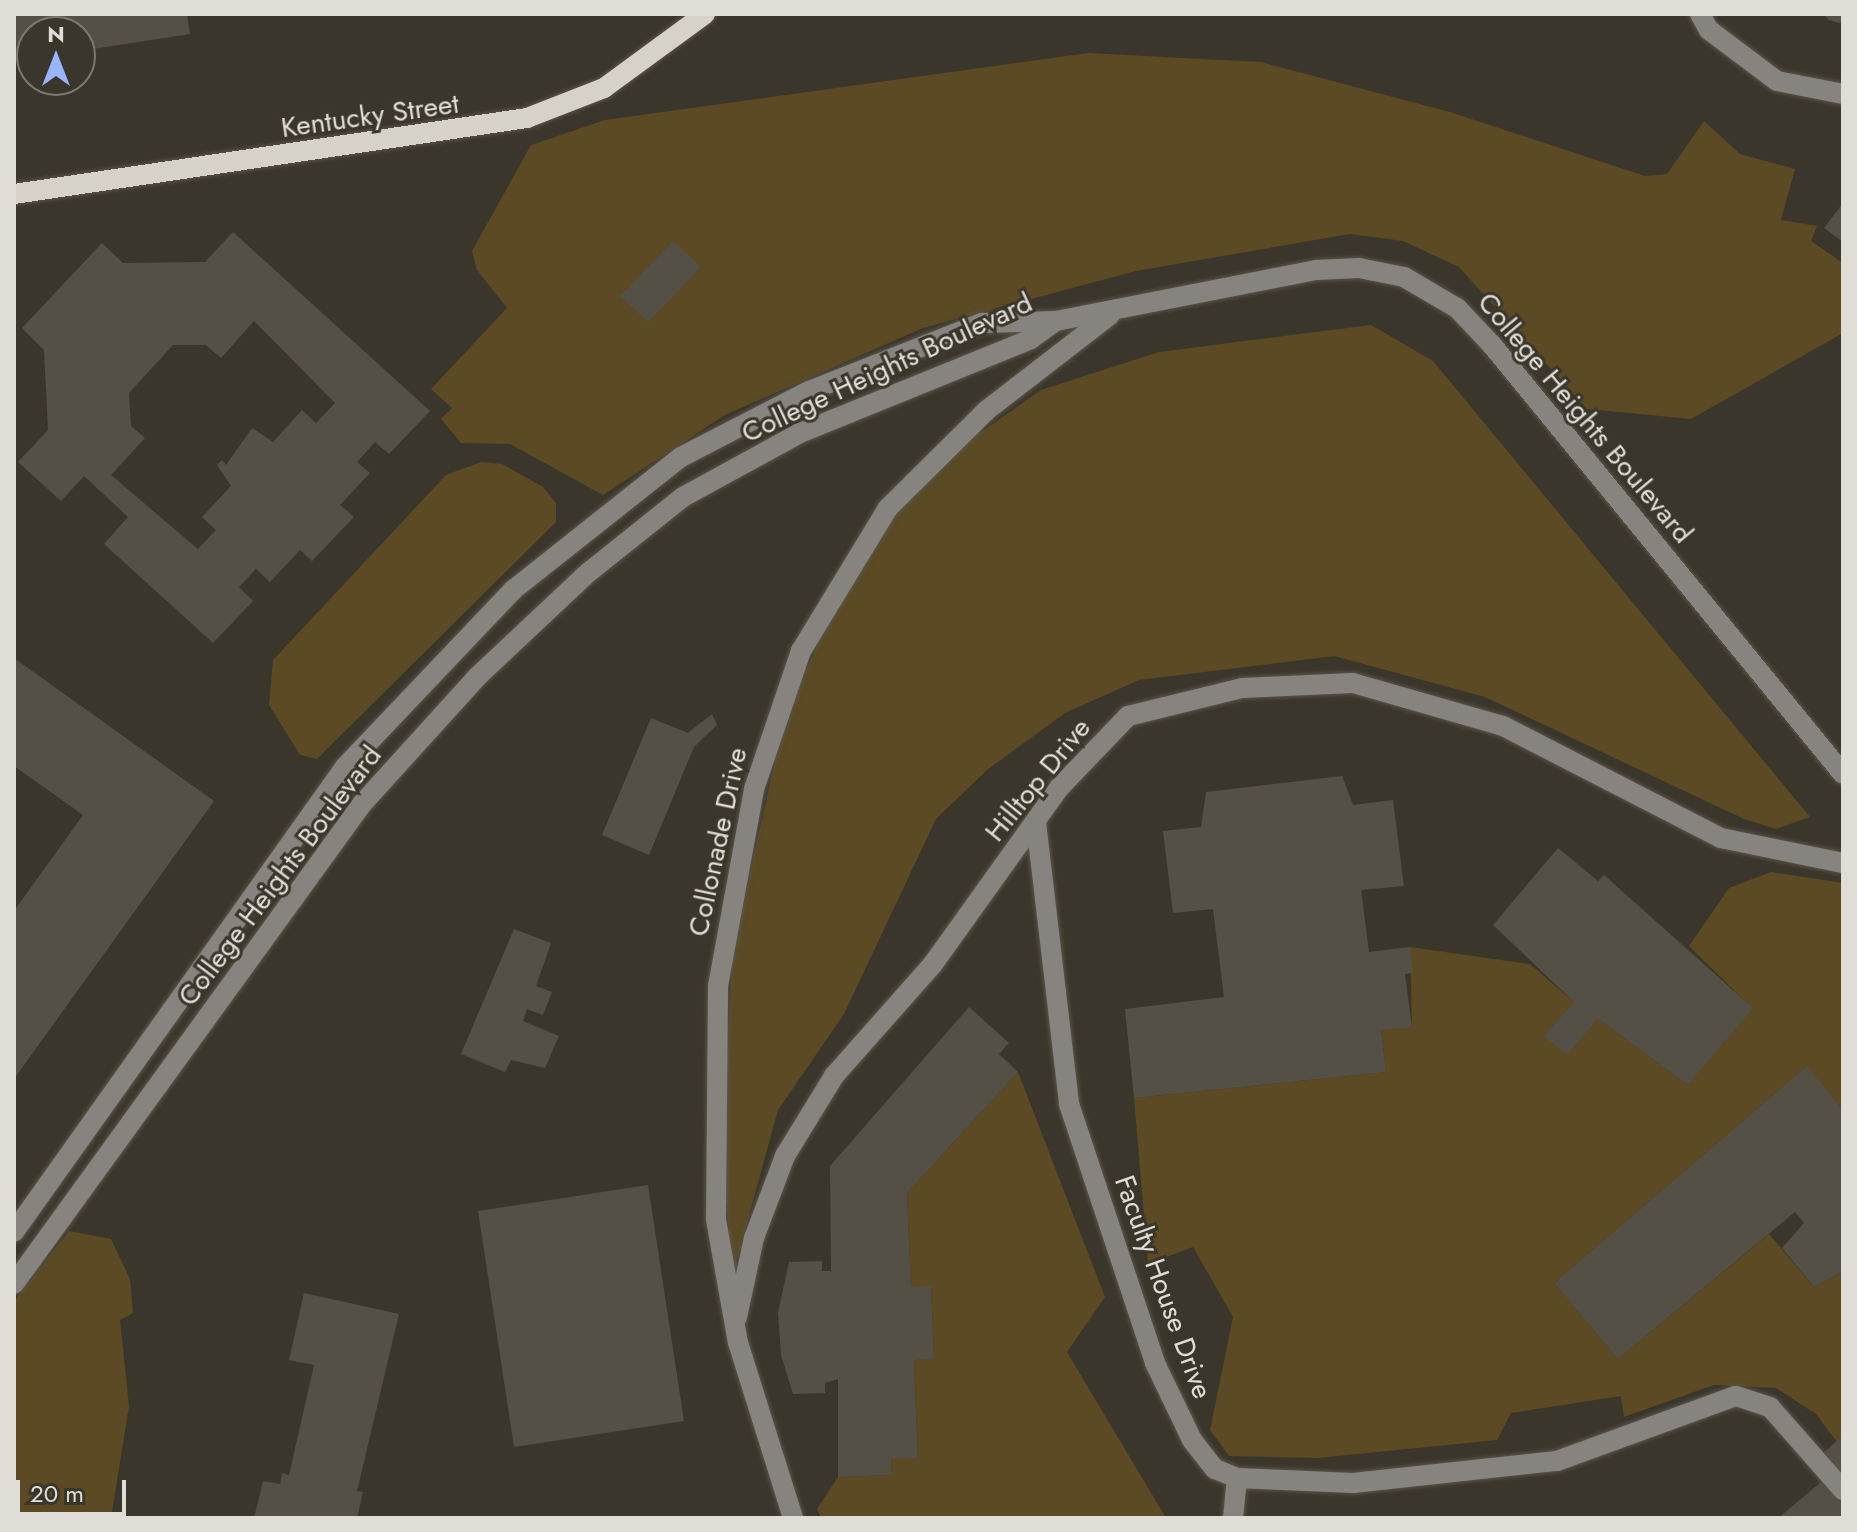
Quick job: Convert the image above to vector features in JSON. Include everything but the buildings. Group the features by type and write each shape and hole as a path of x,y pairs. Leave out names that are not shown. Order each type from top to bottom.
{"main road":[{"name":"Kentucky Street","path":"14,194 527,118 604,88 705,14"}],"street":[{"path":"1700,14 1709,30 1777,81 1843,94"},
{"name":"College Heights Boulevard","path":"14,1232 345,767 513,590 681,457 809,391 982,323 1056,321 1359,268 1404,277 1457,308 1843,774"},
{"name":"Collonade Drive","path":"793,1518 738,1343 737,1317 723,1285 716,1219 718,986 739,849 782,691 827,596 928,462 1063,345 1124,307"},
{"name":"College Heights Boulevard","path":"14,1284 362,804 477,677 589,572 683,497 800,433 1031,339 1056,321"},
{"name":"Hilltop Drive","path":"737,1317 754,1238 801,1130 834,1076 933,964 1036,822 1128,716 1242,688 1353,683 1503,726 1721,838 1843,863"},
{"name":"Faculty House Drive","path":"1036,822 1069,1104 1155,1363 1192,1440 1215,1469 1237,1478"},
{"path":"1233,1518 1237,1478 1353,1483 1557,1461 1736,1396 1770,1407 1843,1490"}],"shaded area":[{"path":"1088,53 1261,62 1450,112 1645,176 1667,174 1704,121 1740,154 1795,169 1781,220 1817,226 1811,241 1843,263 1843,333 1691,419 1587,409 1459,267 1403,241 1350,234 1136,271 923,328 725,415 603,495 510,444 461,443 441,419 452,408 431,389 507,308 477,270 472,251 531,145 605,120"},
{"path":"1371,325 1433,361 1810,817 1776,829 1744,819 1485,697 1334,656 1139,680 1065,713 987,770 936,819 844,1014 778,1110 731,1281 723,1128 733,949 784,721 840,593 930,468 1041,390 1159,352"},
{"path":"481,462 502,464 543,487 556,503 556,522 317,759 300,755 269,705 273,660 446,475"},
{"path":"1771,872 1843,883 1843,1110 1806,1067 1554,1283 1618,1359 1769,1234 1814,1287 1843,1271 1843,1436 1837,1442 1816,1414 1776,1388 1714,1385 1624,1417 1621,1396 1511,1413 1497,1440 1318,1458 1229,1456 1210,1430 1233,1317 1193,1247 1148,1264 1134,1098 1386,1072 1381,1030 1412,1026 1410,947 1530,964 1574,1002 1545,1036 1567,1054 1598,1019 1688,1085 1752,1008 1689,946 1729,888"},
{"path":"1018,1072 1105,1297 1067,1352 1166,1518 821,1518 817,1509 838,1477 892,1475 891,1459 918,1457 914,1360 934,1358 931,1287 911,1287 907,1193"},
{"path":"69,1231 111,1239 130,1279 133,1313 120,1320 129,1406 111,1518 14,1518 14,1301"}]}
